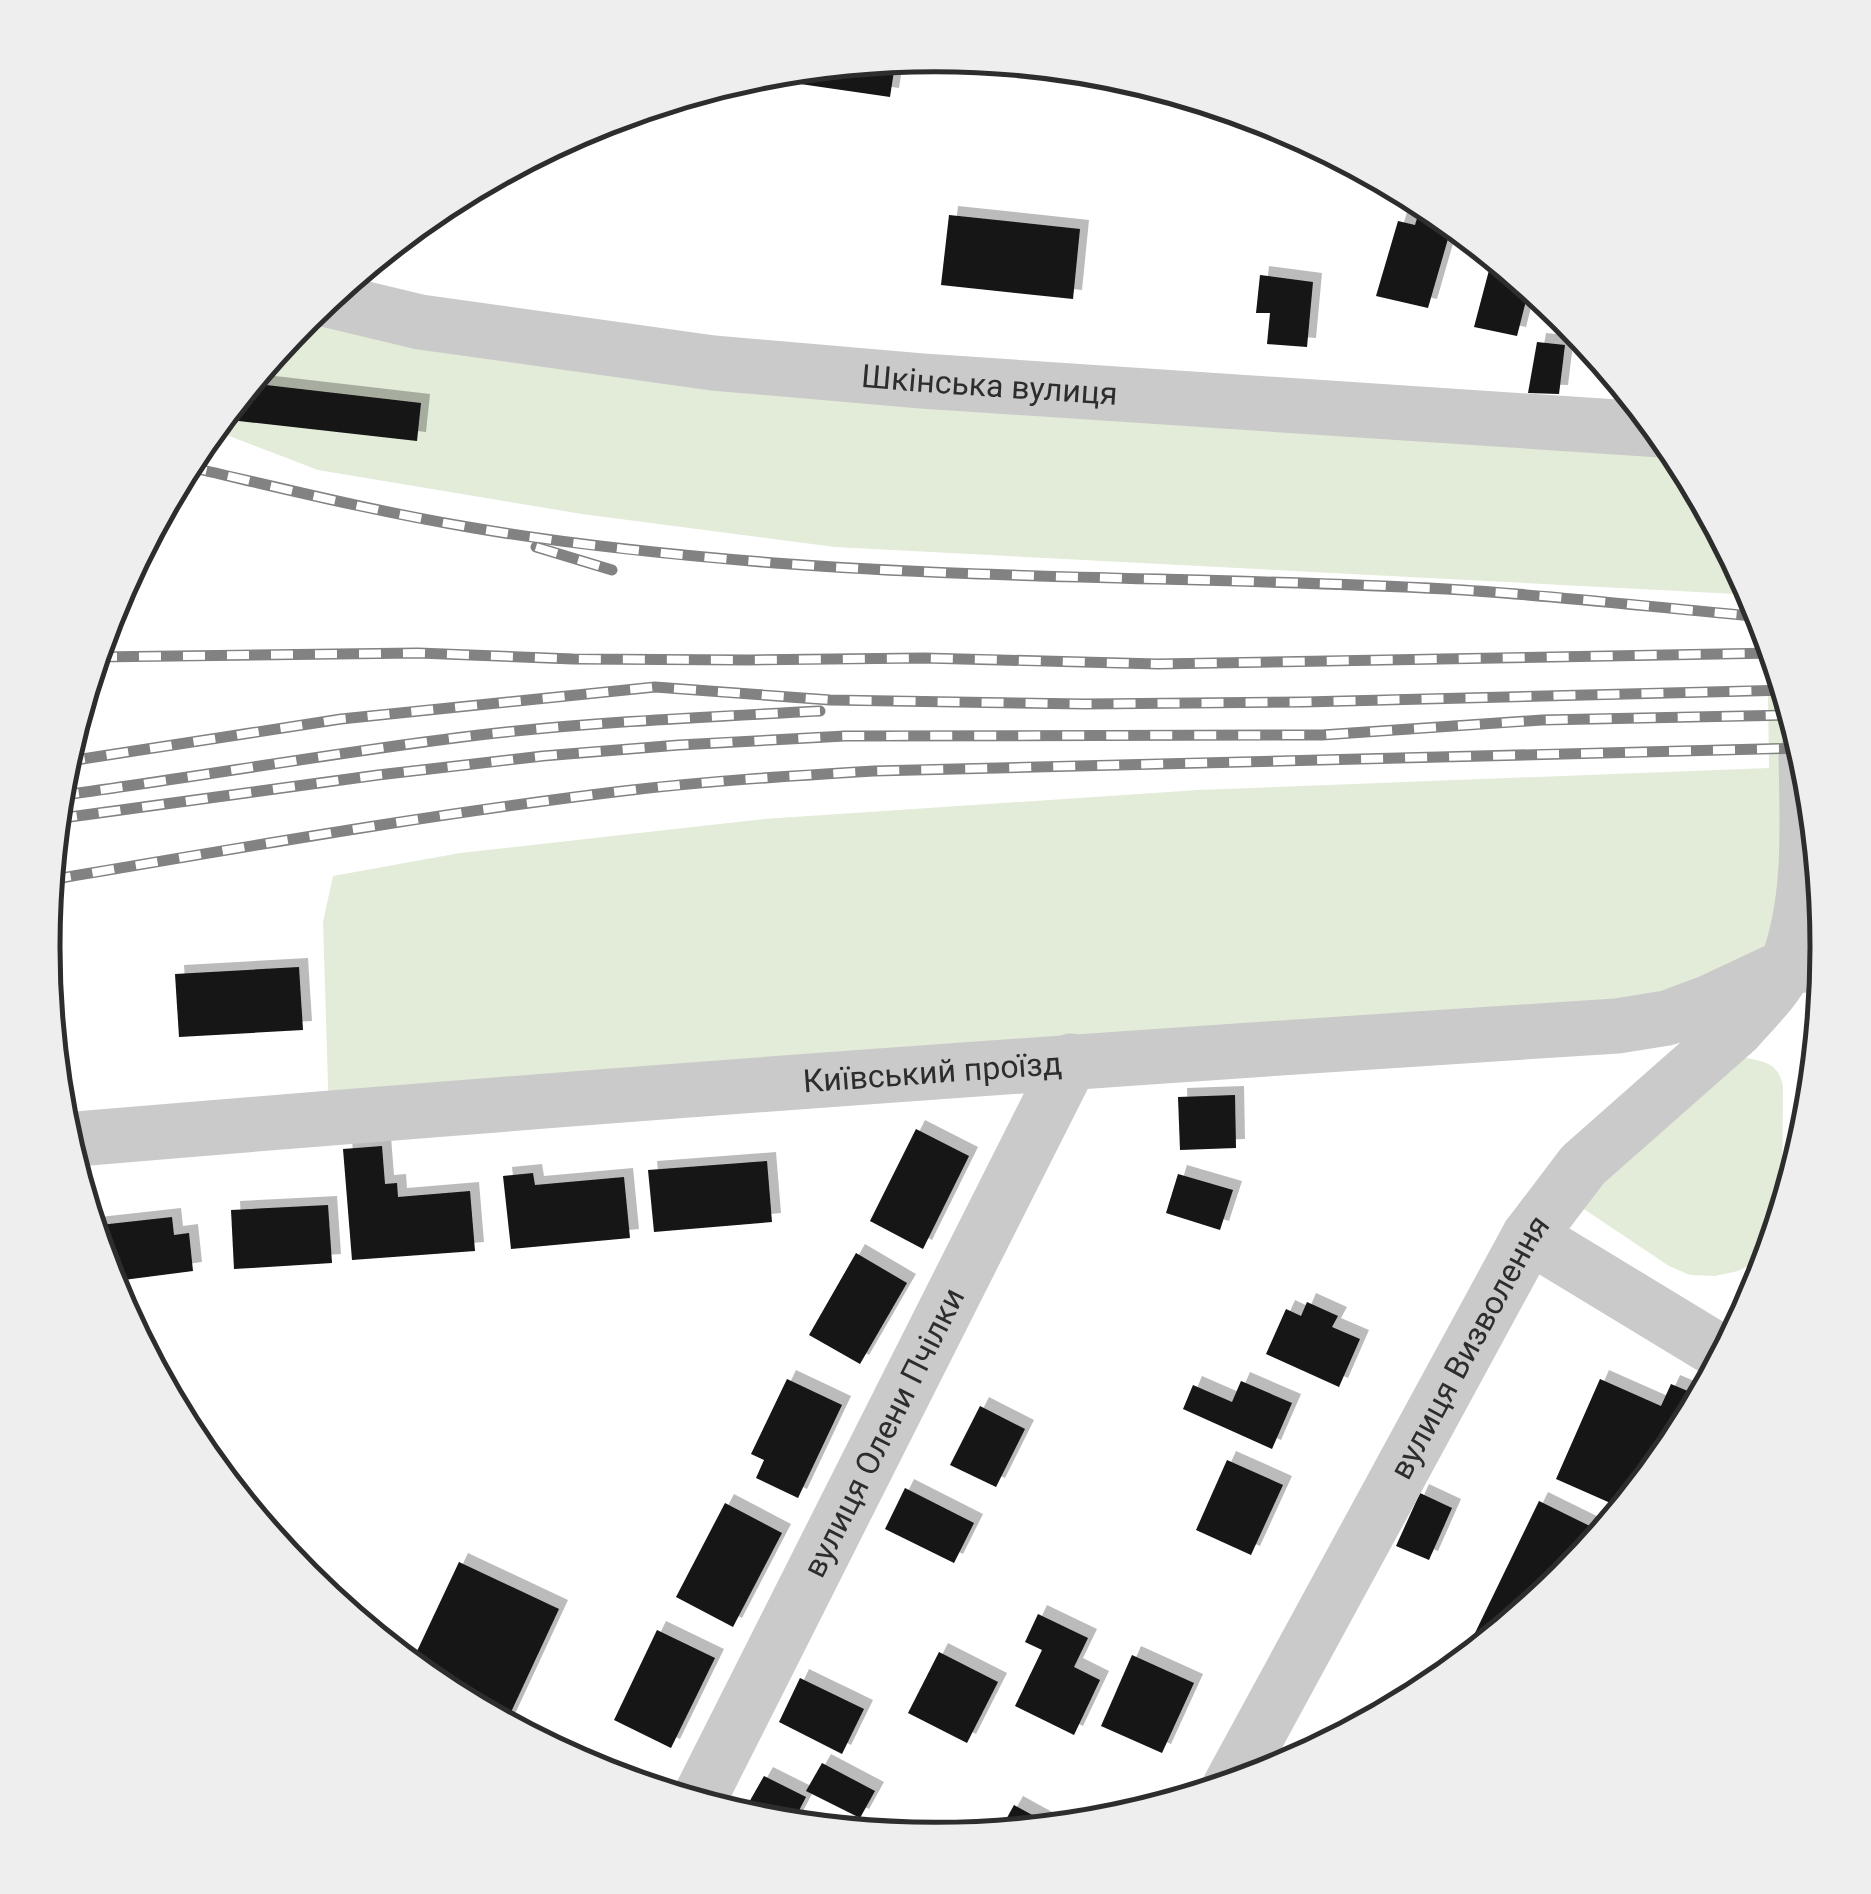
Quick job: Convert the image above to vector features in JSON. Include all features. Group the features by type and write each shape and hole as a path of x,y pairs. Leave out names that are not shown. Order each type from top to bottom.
{"street":[{"name":"Шкінська вулиця","path":"342,304 420,322 713,363 922,381 1640,429"},
{"name":"вулиця Визволення","path":"1806,851 1803,898 1811,956"},
{"name":"Київський проїзд","path":"82,1139 1072,1061 1617,1026 1666,1018 1810,974"},
{"name":"вулиця Визволення","path":"1240,1767 1528,1236 1583,1165 1758,1006 1810,975"},
{"name":"вулиця Олени Пчілки","path":"704,1792 1072,1061"},
{"path":"1528,1236 1714,1348"}],"green space":[{"path":"328,317 1640,428 1694,509 1736,594 835,547 582,514 318,470 226,435 277,370"},
{"path":"1768,675 1794,776 1804,833 1811,956 1710,1002 329,1117 323,922 333,876 460,853 764,819 1198,790 1769,768"},
{"path":"1711,1054 1764,1062 1777,1071 1783,1086 1782,1168 1751,1264 1715,1276 1690,1275 1669,1266 1560,1193"}],"building":[{"path":"894,73 890,97 795,83"},
{"path":"949,215 1080,229 1073,299 941,285"},
{"path":"1418,216 1448,238 1428,308 1376,296 1398,221 1415,225"},
{"path":"1489,269 1526,301 1517,336 1474,327"},
{"path":"1260,275 1313,282 1307,347 1267,344 1270,313 1256,313"},
{"path":"1537,342 1565,345 1559,394 1528,393"},
{"path":"265,385 421,403 417,441 236,421"},
{"path":"299,967 303,1030 179,1037 175,974"},
{"path":"1235,1095 1236,1148 1180,1150 1178,1097"},
{"path":"916,1129 969,1156 923,1249 870,1221"},
{"path":"382,1146 385,1184 397,1183 398,1197 470,1191 475,1251 352,1260 343,1149"},
{"path":"767,1161 772,1222 654,1232 648,1170"},
{"path":"533,1173 535,1185 624,1177 630,1238 511,1249 503,1176"},
{"path":"1178,1174 1233,1190 1220,1230 1166,1213"},
{"path":"328,1205 332,1263 234,1269 231,1210"},
{"path":"172,1217 174,1235 189,1233 193,1271 126,1280 105,1224"},
{"path":"856,1253 907,1283 860,1364 809,1335"},
{"path":"1307,1302 1338,1316 1332,1327 1360,1339 1339,1387 1266,1354 1286,1309 1301,1316"},
{"path":"787,1379 842,1405 798,1498 756,1478 764,1460 751,1454"},
{"path":"1600,1379 1661,1406 1671,1384 1690,1392 1611,1503 1556,1479"},
{"path":"1241,1381 1292,1403 1272,1449 1183,1409 1193,1385 1232,1402"},
{"path":"980,1406 1025,1429 996,1487 950,1465"},
{"path":"1227,1460 1283,1485 1251,1555 1196,1530"},
{"path":"905,1488 974,1523 954,1563 885,1529"},
{"path":"1420,1493 1452,1508 1429,1560 1396,1546"},
{"path":"1539,1501 1591,1527 1555,1566 1472,1638"},
{"path":"725,1503 782,1533 733,1627 676,1597"},
{"path":"459,1562 559,1609 511,1712 417,1652"},
{"path":"1038,1614 1088,1638 1074,1667 1100,1680 1074,1735 1015,1706 1042,1650 1025,1642"},
{"path":"657,1630 715,1658 671,1748 614,1720"},
{"path":"939,1652 998,1682 967,1743 908,1713"},
{"path":"1132,1655 1194,1683 1162,1753 1101,1726"},
{"path":"800,1678 864,1709 842,1754 779,1722"},
{"path":"822,1763 875,1791 860,1818 806,1791"},
{"path":"764,1776 806,1797 799,1811 749,1802"},
{"path":"1014,1805 1035,1817 1006,1820"}],"railway":[{"path":"202,470 438,522 549,540 700,557 943,573 1446,589 1745,615"},
{"path":"536,547 612,570"},
{"path":"110,657 418,653 573,659 924,658 1158,664 1760,653"},
{"path":"81,759 341,719 655,687 830,700 1085,704 1772,690"},
{"path":"74,793 479,735 606,723 820,711"},
{"path":"70,817 378,775 679,745 845,736 1322,735 1542,720 1780,715"},
{"path":"63,878 479,810 748,779 874,771 1788,748"}]}
